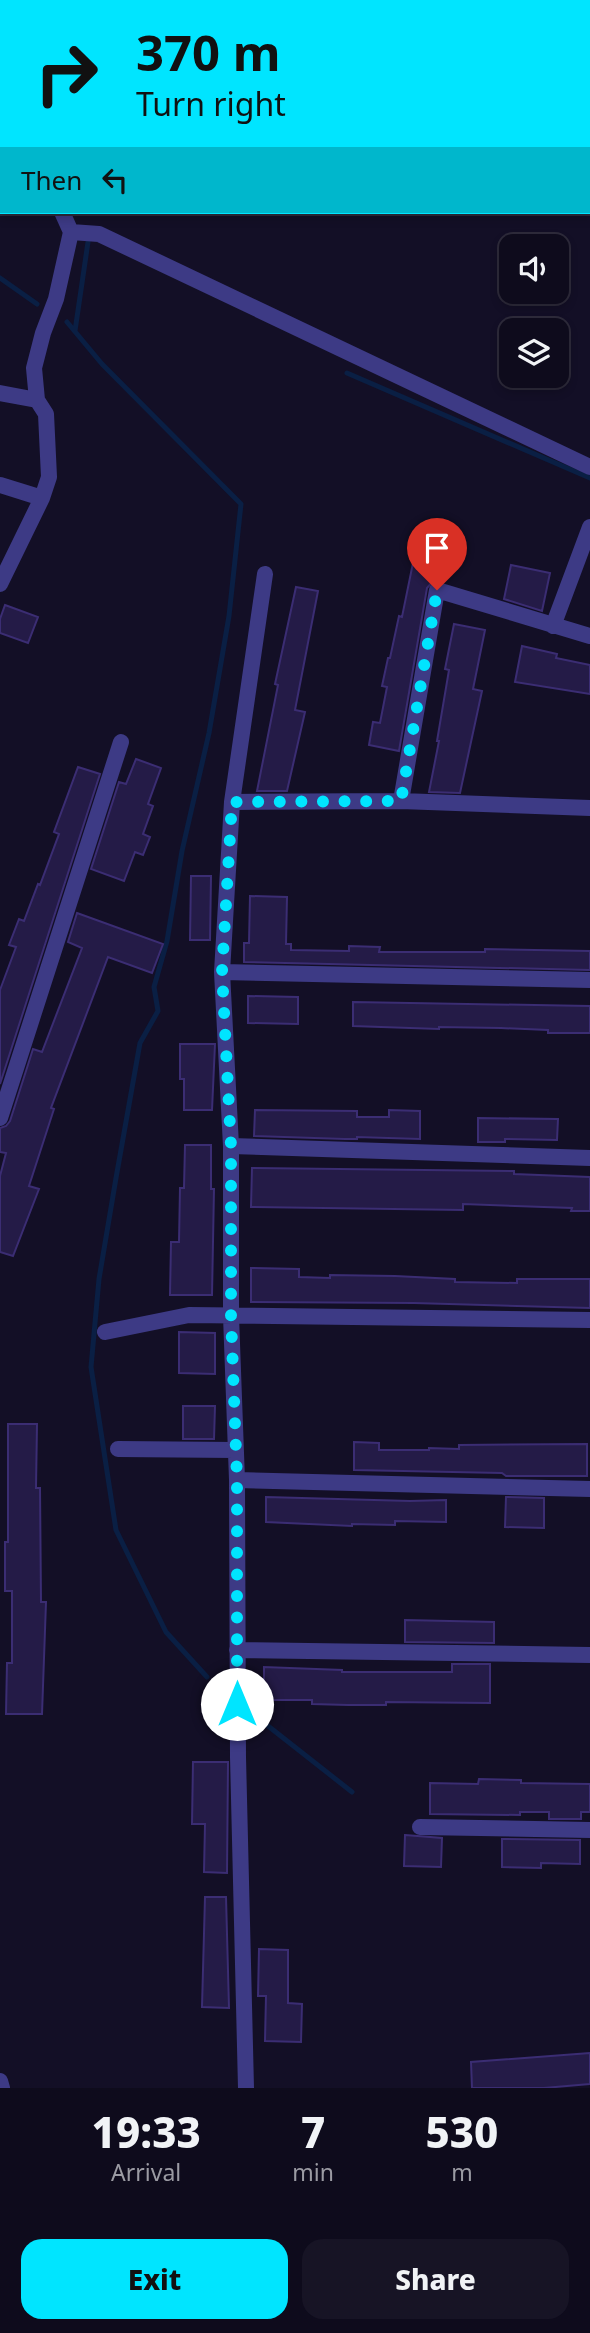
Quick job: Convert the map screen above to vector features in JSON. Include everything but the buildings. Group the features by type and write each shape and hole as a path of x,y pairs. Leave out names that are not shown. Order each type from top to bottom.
{"street":[{"path":"0,583 42,498 49,477 46,414 37,400 34,368 56,299 71,232 63,214"},
{"path":"71,232 99,234 590,467"},
{"path":"0,393 37,400"},
{"path":"0,485 42,498"},
{"path":"553,626 590,527"},
{"path":"246,2088 237,1650 237,1479 231,1316 231,1146 222,972 232,802 265,574"},
{"path":"401,801 437,590 590,636"},
{"path":"0,1118 121,743"},
{"path":"232,802 401,801 590,808"},
{"path":"222,972 590,980"},
{"path":"231,1146 590,1158"},
{"path":"105,1332 189,1315 590,1320"},
{"path":"118,1450 235,1450"},
{"path":"237,1479 590,1489"},
{"path":"237,1650 590,1656"},
{"path":"420,1827 590,1830"},
{"path":"0,2081 2,2088"}],"waterway":[{"path":"75,331 88,242"},
{"path":"0,278 37,304"},
{"path":"67,322 102,364 241,504 229,616 209,733 182,851 167,941 154,987 158,1011 140,1043 116,1178 99,1279 91,1367 116,1530 166,1632 207,1677"},
{"path":"347,373 590,478"},
{"path":"263,1722 352,1792"}],"route":[{"path":"237,1704 237,1479 231,1316 231,1146 222,972 232,802 401,801 437,590"}]}
